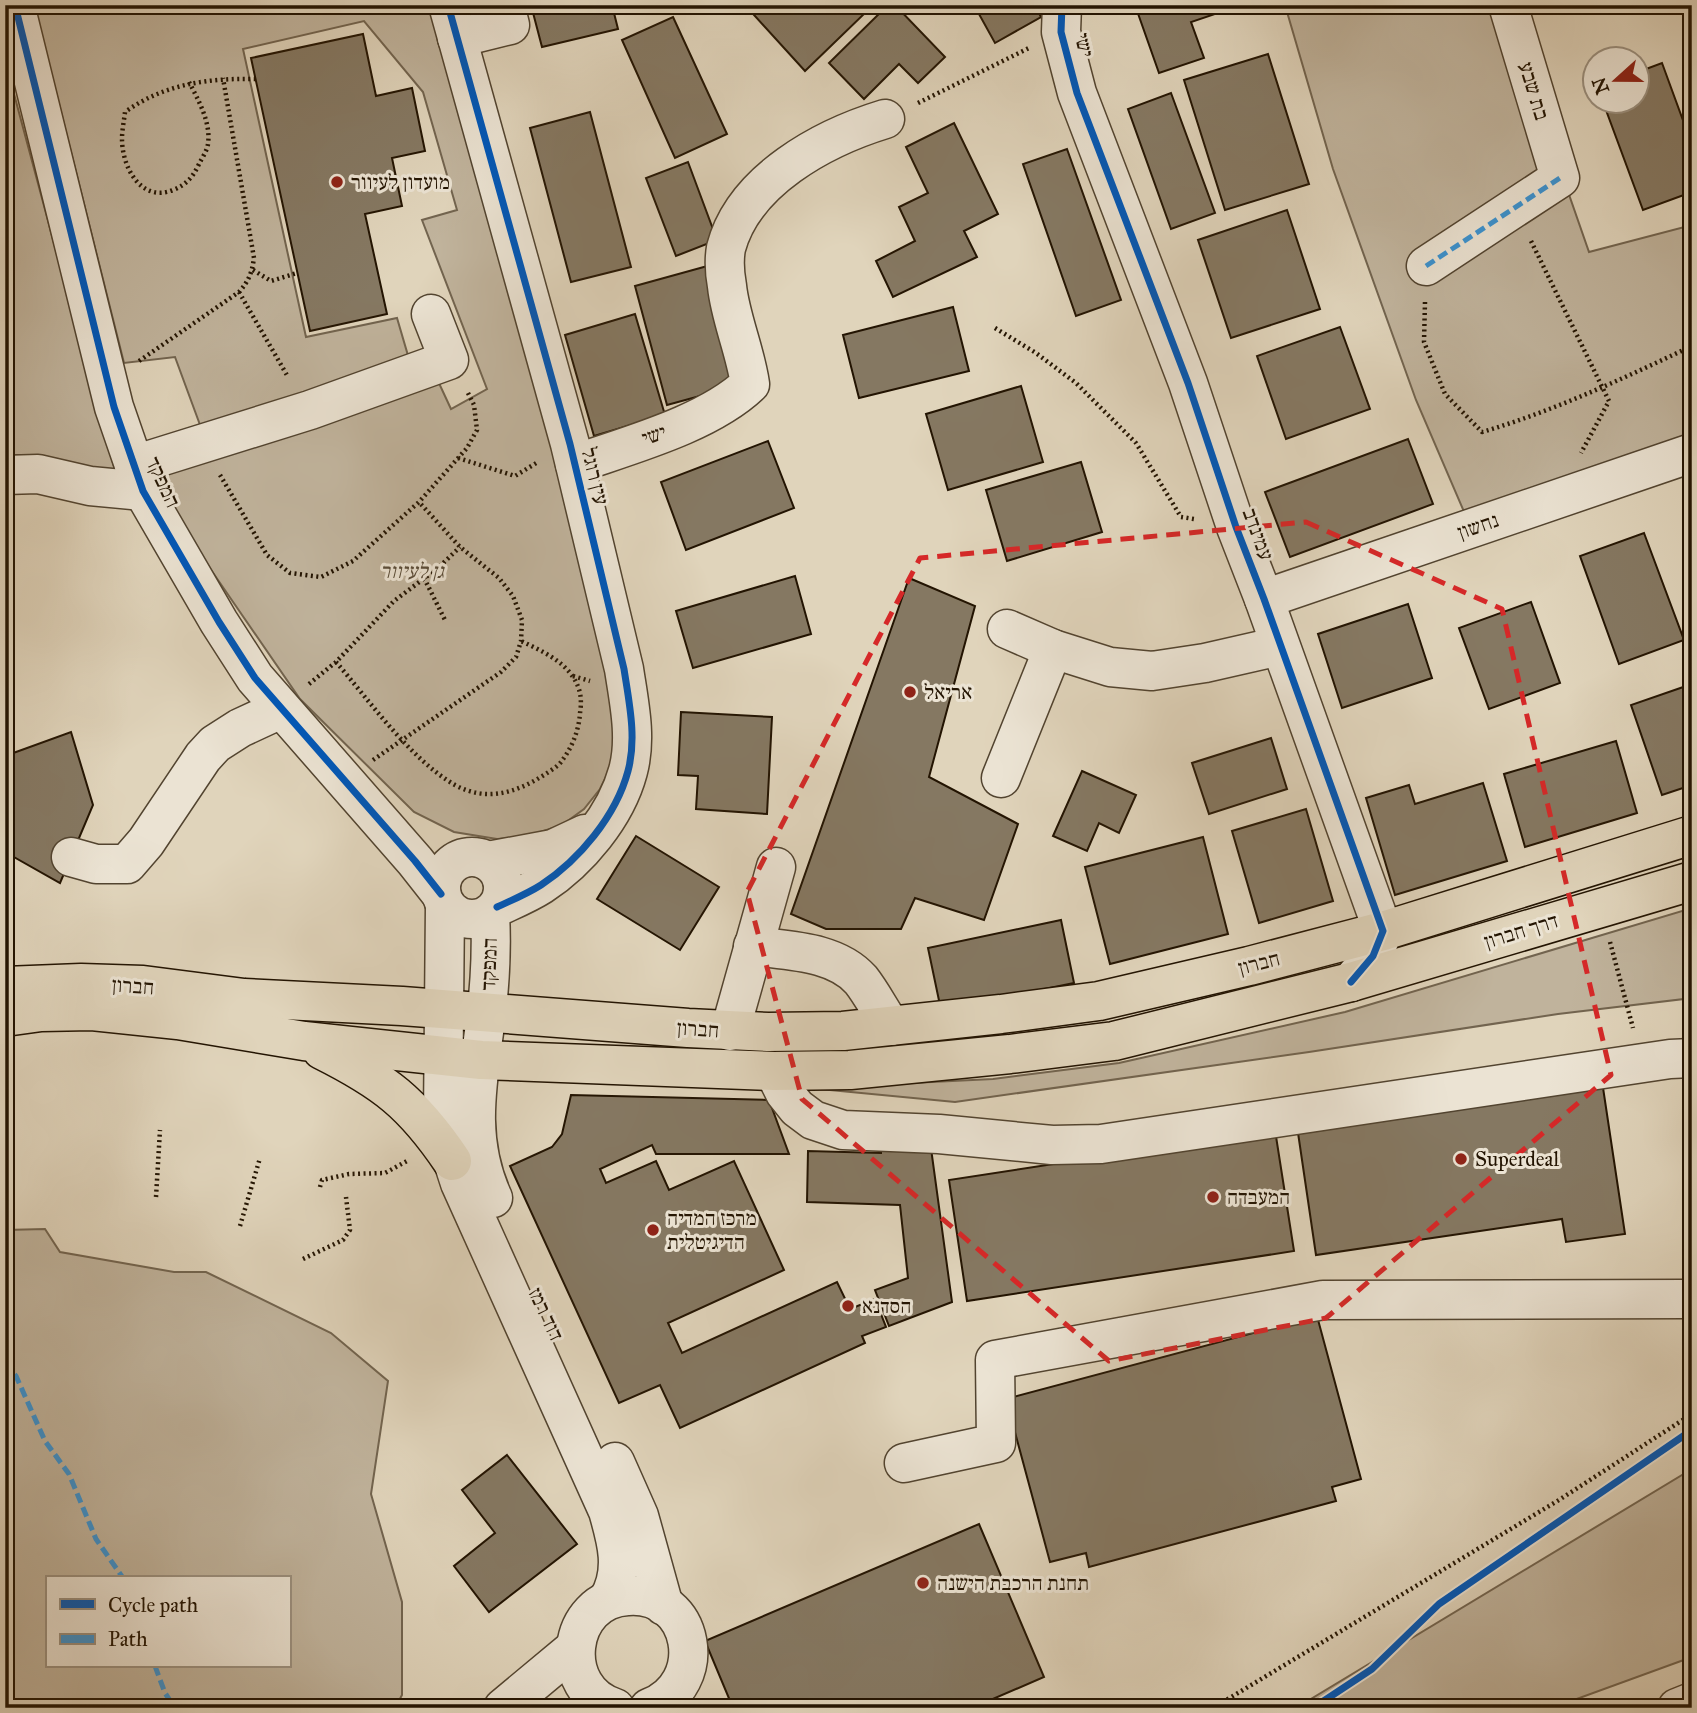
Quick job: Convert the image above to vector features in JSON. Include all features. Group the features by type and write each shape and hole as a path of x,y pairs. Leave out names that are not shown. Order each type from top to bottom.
{"highway":[{"name":"דרך חברון","path":"1384,931 1692,835"},
{"name":"דרך חברון","path":"1351,982 1692,881"},
{"name":"חברון","path":"5,986 81,982 143,985 244,998 443,1009 730,1031 842,1031 1099,1000 1249,966 1384,931"},
{"name":"חברון","path":"5,1017 41,1012 92,1011 178,1020 304,1041 481,1060 774,1071 850,1070 1114,1041 1351,982"},
{"path":"304,1041 363,1072 400,1099 430,1129 452,1161"}],"street":[{"name":"המפקד","path":"15,5 108,382 139,478 219,622 255,678 295,697 361,799 443,899"},
{"path":"453,22 510,25 505,5"},
{"name":"בת שבע","path":"1508,5 1560,178 1514,208"},
{"name":"ישי","path":"1062,18 1077,93"},
{"name":"עין רוגל","path":"453,22 557,463 624,669 632,743 628,770 618,797 584,847 542,884 494,911"},
{"name":"עמינדב","path":"1077,93 1188,383 1236,527 1384,931"},
{"name":"ישי","path":"557,463 676,428 734,400 750,384 747,362 727,287 726,250 738,219 770,178 825,143 856,128 886,119"},
{"path":"1426,266 1514,208"},
{"path":"5,475 38,474 90,486 139,478 203,443 310,410 449,360 431,314"},
{"name":"נחשון","path":"1264,599 1692,453"},
{"path":"1007,629 1053,649 1110,667 1152,671 1205,663 1280,646"},
{"path":"1001,778 1053,649"},
{"path":"71,857 96,864 127,864 146,842 203,757 215,744 295,697"},
{"name":"המפקד","path":"361,799 416,841 473,860"},
{"name":"עין רוגל","path":"473,860 553,849 574,841 602,823"},
{"path":"443,899 460,918 471,919 494,911 502,898 501,876 473,860 449,866 444,874 443,899 443,1009"},
{"path":"730,1031 776,867"},
{"name":"המפקד","path":"487,1014 494,911"},
{"path":"1351,982 1373,956 1384,931"},
{"path":"753,946 814,954 841,965 860,979 891,1026"},
{"name":"דוד רמז","path":"443,1009 443,1119 452,1161 608,1511 619,1563 615,1589 608,1600"},
{"name":"דוד רמז","path":"487,1014 474,1123 483,1177 639,1516 664,1606"},
{"path":"774,1071 796,1108 813,1120 842,1130 939,1134 1052,1145 1101,1143 1159,1136 1668,1060"},
{"path":"904,1463 996,1443 995,1360 1323,1300 1685,1299"},
{"path":"615,1708 600,1701 587,1690 576,1665 575,1648 582,1622 594,1609 608,1600 636,1596 654,1600 664,1606 676,1616 685,1632 689,1658 684,1676 674,1692 674,1705"},
{"path":"503,1708 575,1648"},
{"path":"1676,1708 1692,1702"}],"path":[{"path":"886,119 1062,18"},
{"path":"108,382 239,292 253,270 254,258 223,78"},
{"path":"190,82 207,126 208,146 196,171 184,186 166,193 148,192 135,181 128,166 121,141 125,112 142,99 190,82 223,78 256,79"},
{"path":"1514,208 1609,401 1555,499"},
{"path":"1426,266 1424,342 1445,394 1482,432 1513,423 1602,387 1692,346"},
{"path":"253,270 271,281 297,273"},
{"path":"239,292 271,351 310,410"},
{"path":"995,328 1076,383 1136,443 1181,517 1236,527"},
{"path":"203,443 267,555 290,573 321,578 353,561 419,502 474,439 477,429 474,405 449,360"},
{"path":"458,458 515,475 557,463"},
{"path":"373,760 501,672 516,657 522,641 522,620 513,596 499,578 460,547 419,502"},
{"path":"295,697 336,662 394,601 438,568 460,547"},
{"path":"424,578 445,620"},
{"path":"336,662 430,767 454,785 476,794 496,795 520,789 560,764 572,746 579,723 582,699 573,676 565,667 522,641"},
{"path":"573,676 585,679"},
{"path":"582,699 590,691"},
{"path":"1600,908 1668,1060"},
{"path":"156,1197 160,1130"},
{"path":"240,1226 260,1158"},
{"path":"320,1187 322,1180 349,1174 385,1172 399,1165"},
{"path":"303,1259 343,1240 350,1230 346,1197"},
{"path":"1213,1708 1559,1500 1692,1414"}],"highlighted area":[{"path":"1306,522 1502,609 1611,1075 1326,1318 1109,1361 802,1099 747,892 920,558"}],"green space":[{"name":"גן לעיוור","path":"69,5 430,5 574,527 613,697 614,760 600,789 584,809 562,825 525,837 497,839 454,832 414,812 300,699 198,551 155,476 438,381 451,409 487,389 422,220 457,210 423,92 364,21 243,49 306,337 397,318 409,359 203,433 175,357 124,363 36,13"},
{"path":"1285,5 1503,5 1589,252 1692,225 1692,437 1465,514 1416,400 1333,169"},
{"path":"10,79 117,478 36,455 5,455 5,80"},
{"path":"1692,908 1692,998 1558,1014 955,1102 809,1088 993,1079 1119,1063 1345,1012"},
{"path":"45,1229 60,1252 174,1272 206,1272 331,1333 388,1381 371,1494 402,1602 402,1695 395,1708 5,1708 5,1230"},
{"path":"1692,1469 1692,1657 1552,1708 1296,1708"}],"building":[{"path":"531,5 612,5 618,29 542,47"},
{"path":"745,5 858,5 865,13 805,71"},
{"path":"888,5 895,5 945,57 918,83 899,64 864,99 829,63"},
{"path":"974,5 1035,5 1041,17 995,43"},
{"path":"1135,5 1225,5 1227,10 1191,22 1204,58 1159,73"},
{"path":"673,17 727,134 675,158 622,40"},
{"name":"מועדון לעיוור","path":"363,34 376,96 412,88 425,151 392,158 402,206 365,214 387,314 310,331 251,58"},
{"path":"1268,54 1309,184 1225,210 1184,80"},
{"path":"1662,63 1692,145 1692,192 1643,210 1608,116 1652,116 1652,67"},
{"path":"1171,93 1215,213 1171,229 1128,109"},
{"path":"590,112 631,267 571,282 530,128"},
{"path":"954,123 998,214 964,231 977,257 893,297 876,261 915,241 899,207 928,193 906,147"},
{"path":"1067,149 1121,300 1076,316 1023,164"},
{"path":"688,162 717,240 676,256 646,178"},
{"path":"1287,210 1320,309 1231,338 1198,240"},
{"path":"711,265 744,384 667,405 635,286"},
{"path":"953,307 969,371 859,398 843,335"},
{"path":"635,314 665,415 594,436 565,335"},
{"path":"1340,327 1370,409 1286,439 1257,356"},
{"path":"1021,386 1043,462 948,490 926,414"},
{"path":"1408,439 1433,504 1290,557 1265,492"},
{"path":"768,441 794,508 686,550 661,482"},
{"path":"1081,462 1102,532 1007,561 986,490"},
{"path":"1644,533 1684,640 1619,664 1580,556"},
{"path":"795,576 811,634 693,668 676,611"},
{"name":"אריאל","path":"909,578 975,606 929,777 1018,824 984,920 915,898 901,929 826,929 791,914"},
{"path":"1531,602 1560,683 1489,709 1459,628"},
{"path":"1408,604 1432,678 1342,708 1318,634"},
{"path":"1692,684 1692,785 1662,795 1631,705"},
{"path":"681,712 772,717 767,814 696,809 698,776 678,775"},
{"path":"71,732 93,805 60,883 5,852 5,756"},
{"path":"1271,738 1287,789 1209,814 1192,763"},
{"path":"1616,741 1637,813 1525,847 1504,774"},
{"path":"1082,771 1136,795 1119,833 1099,823 1087,851 1053,836"},
{"path":"1483,783 1507,861 1395,895 1366,798 1409,785 1415,804"},
{"path":"1306,809 1333,901 1259,923 1232,831"},
{"path":"636,836 719,887 680,950 597,899"},
{"path":"1203,837 1228,934 1110,964 1085,867"},
{"path":"1061,920 1074,983 941,1010 928,948"},
{"path":"1602,1081 1625,1234 1566,1242 1562,1219 1316,1255 1297,1126"},
{"name":"מרכז המדיה הדיגיטלית","path":"571,1095 769,1100 789,1154 656,1154 652,1145 600,1169 606,1183 656,1161 669,1190 734,1161 784,1270 668,1323 682,1353 837,1282 850,1309 875,1299 886,1327 862,1336 865,1343 680,1428 660,1385 619,1403 510,1166 552,1147 562,1134"},
{"path":"1275,1130 1294,1251 967,1301 949,1180"},
{"path":"930,1141 952,1302 889,1326 875,1290 908,1278 900,1205 807,1202 808,1151 881,1153 881,1144"},
{"path":"1317,1316 1361,1479 1332,1487 1336,1501 1089,1567 1086,1553 1050,1562 1006,1399"},
{"path":"507,1455 577,1544 489,1612 454,1566 495,1533 462,1490"},
{"name":"תחנת הרכבת הישנה","path":"979,1524 1044,1677 972,1708 733,1708 705,1641"}],"marked path":[{"path":"1426,266 1560,178"},
{"path":"5,1363 16,1376 45,1441 69,1474 96,1539 122,1576"},
{"path":"156,1668 165,1693 175,1708"},
{"path":"683,1701 690,1708"}],"cycle path":[{"path":"15,5 114,407 143,491 219,622 255,678 441,894"},
{"path":"448,5 570,444 624,669 632,733 631,758 622,788 594,836 555,875 497,907"},
{"path":"1062,5 1061,32 1077,93 1188,383 1236,527 1383,931 1373,956 1351,982"},
{"path":"1313,1708 1372,1669 1439,1604 1692,1430"}],"place":[{"name":"מועדון לעיוור","path":"337,182"},
{"name":"אריאל","path":"910,692"},
{"name":"Superdeal","path":"1461,1159"},
{"name":"המעבדה","path":"1213,1197"},
{"name":"מרכז המדיה הדיגיטלית","path":"653,1230"},
{"name":"הסדנא","path":"848,1306"},
{"name":"תחנת הרכבת הישנה","path":"923,1583"}]}
